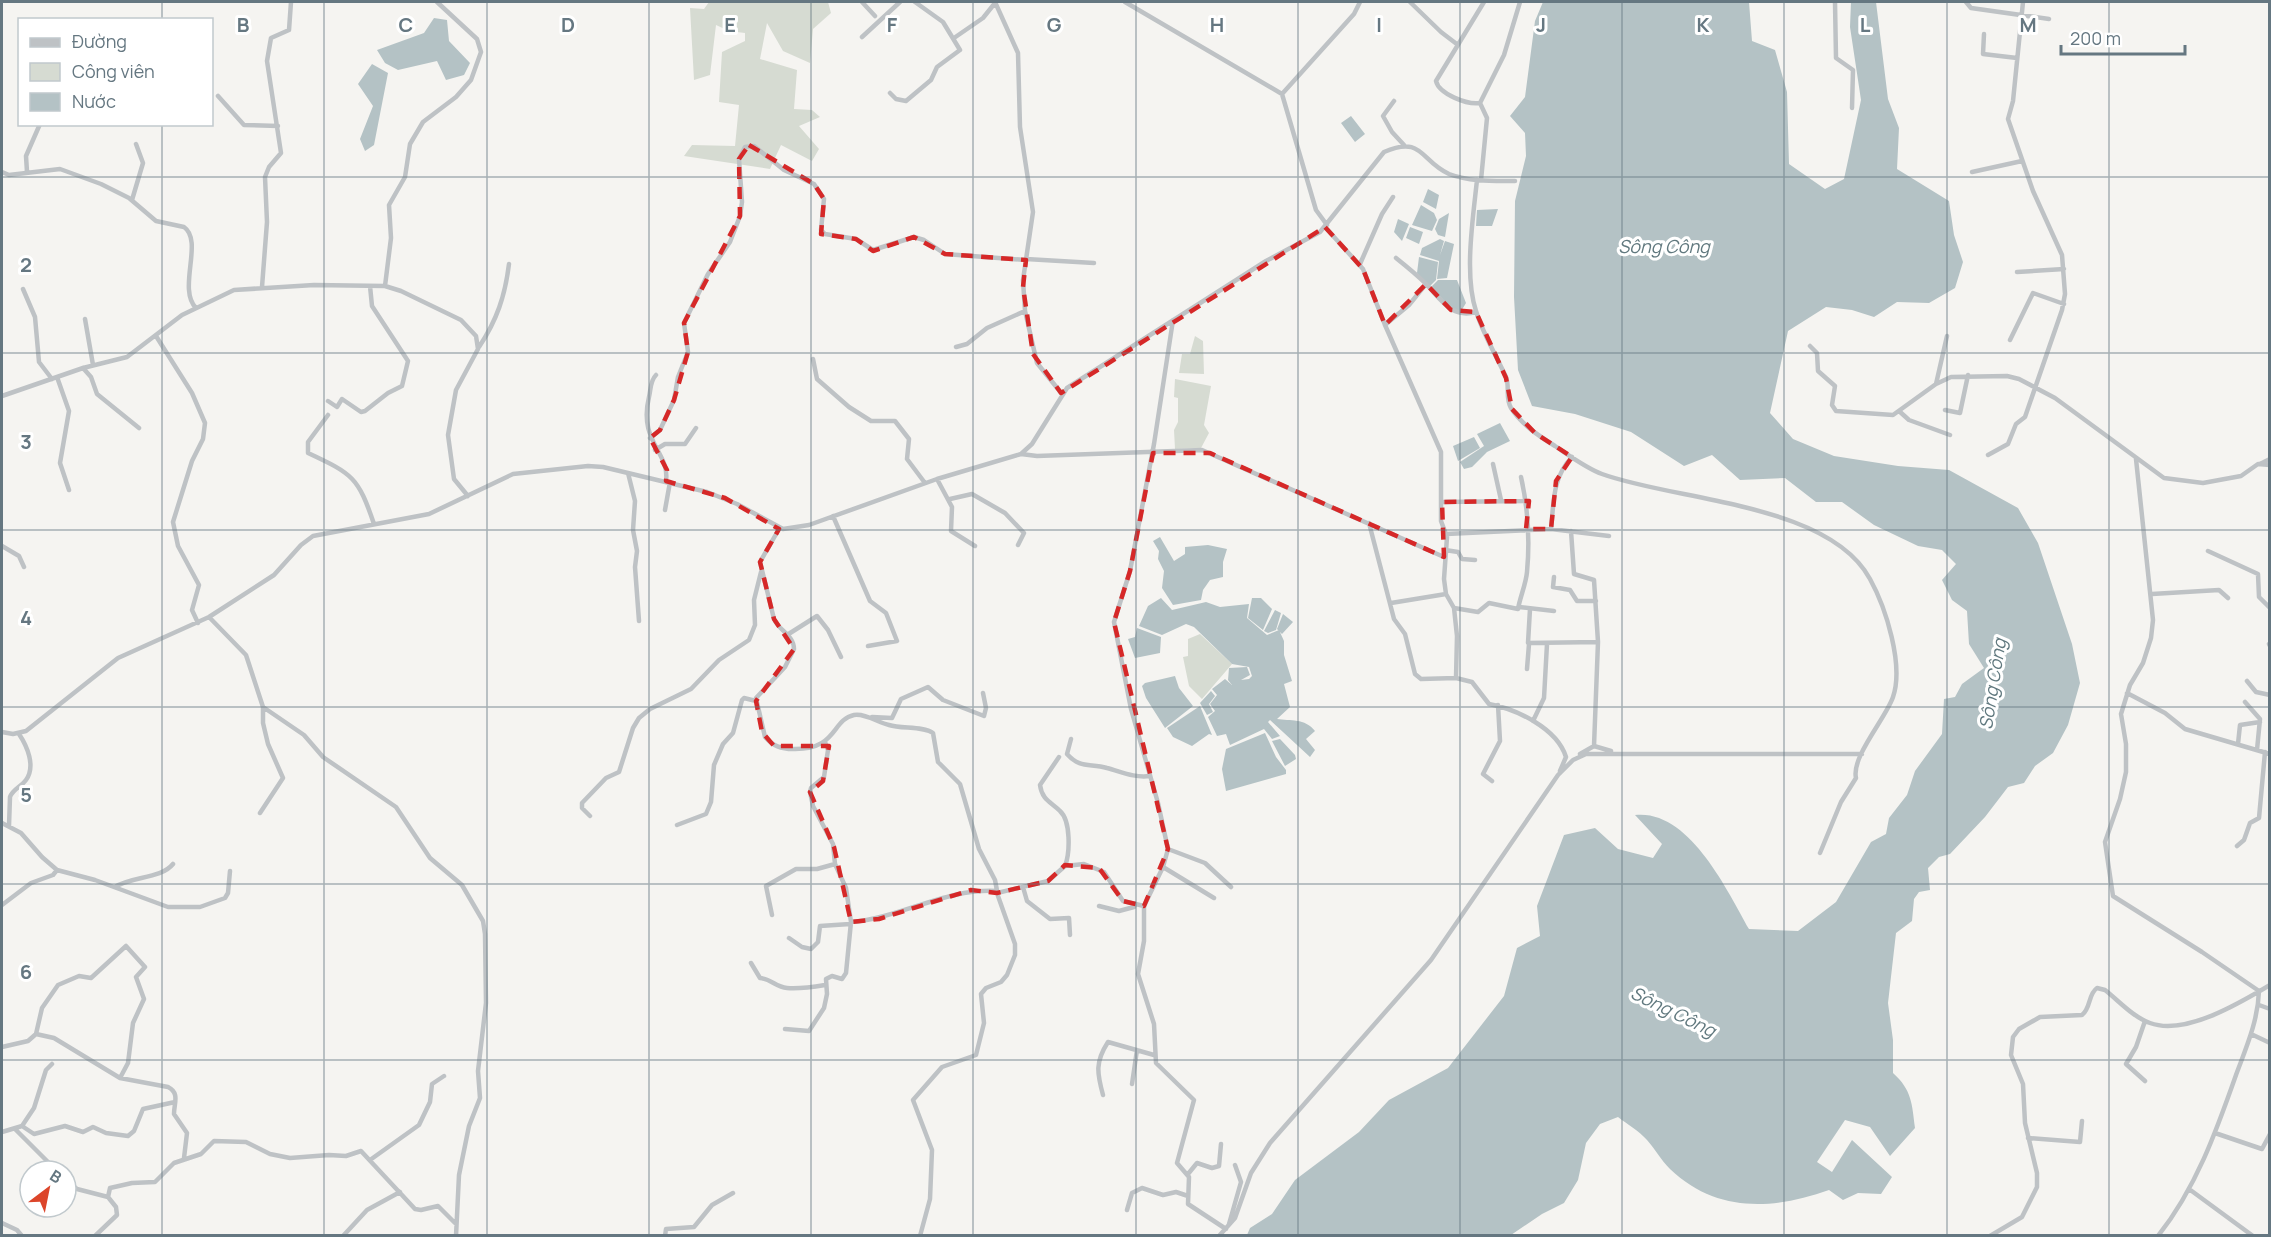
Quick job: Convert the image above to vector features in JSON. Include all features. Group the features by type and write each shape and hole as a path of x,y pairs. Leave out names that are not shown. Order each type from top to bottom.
{"street":[{"path":"262,287 267,222 265,177 268,167 281,153 267,57 271,38 290,30 291,2"},
{"path":"385,286 391,238 389,205 405,177 410,144 423,122 464,89 480,60 481,52 477,39 437,2"},
{"path":"862,2 875,16"},
{"path":"862,37 900,2"},
{"path":"890,93 900,101 906,101 931,80 938,67 960,50 941,20 915,2"},
{"path":"954,38 982,18 995,2 1018,53 1020,127 1033,212 1023,287 1025,311 1036,363 1062,394"},
{"path":"1125,2 1282,94 1316,210 1326,226 1360,264 1440,448 1441,521 1446,534 1444,557 1446,594 1454,608 1457,636 1456,678"},
{"path":"1282,94 1354,14 1360,2"},
{"path":"1410,2 1458,45"},
{"path":"1480,103 1470,104 1442,91 1436,85 1437,78 1484,2"},
{"path":"1480,103 1504,55 1520,2"},
{"path":"1835,2 1836,58 1853,70 1852,108"},
{"path":"1965,2 1971,8 2049,19"},
{"path":"1988,455 2008,444 2016,424 2025,417 2064,304 2064,269 2060,250 2022,161 2008,119 2013,101 2022,2"},
{"path":"1984,34 1983,54 2017,58"},
{"path":"218,96 244,125 278,126"},
{"path":"1394,101 1383,116 1392,132 1404,145 1422,152 1447,172 1479,180 1515,181"},
{"path":"1480,103 1487,118 1470,273 1476,312 1506,378 1508,400 1512,410 1535,433 1572,458 1603,475 1766,513 1827,538 1854,557 1871,582 1887,624 1897,671 1893,698 1862,754 1854,771 1856,778 1839,808 1820,853"},
{"path":"27,172 26,156 39,126"},
{"path":"132,200 143,163 136,144"},
{"path":"1021,454 1032,444 1062,394 1074,383 1326,226 1380,155 1404,145"},
{"path":"650,438 660,430 674,400 677,380 688,352 684,323 708,274 730,242 740,216 742,202 739,159 745,147 754,146 784,170 814,184 824,199 821,230 825,234 856,239 873,250 914,237 924,240 945,254 1094,263"},
{"path":"1972,172 2022,161"},
{"path":"2,172 9,175 60,169 101,184 132,200 156,221 179,225 191,234 190,299 196,308"},
{"path":"1360,264 1382,214 1393,197"},
{"path":"1396,258 1451,310 1462,314 1476,312"},
{"path":"468,496 454,479 448,435 456,390 495,323 503,299 509,264"},
{"path":"2017,272 2064,269"},
{"path":"1385,326 1409,305 1426,284"},
{"path":"328,400 337,407 342,399 361,412 402,386 408,362 372,306 370,286"},
{"path":"2,396 83,368 128,357 176,319 196,308 234,290 262,287 385,286 468,324 476,336 478,349"},
{"path":"23,289 35,317 39,362 54,378 69,411 60,463 69,490"},
{"path":"2010,340 2033,293 2064,304"},
{"path":"956,347 967,344 987,328 1025,311"},
{"path":"85,319 93,365"},
{"path":"1173,320 1153,453 1130,571 1114,622 1131,709 1168,849 1163,867 1144,906 1144,941 1137,977 1154,1024 1154,1055 1159,1067 1194,1100 1177,1163 1188,1174 1190,1180 1189,1207 1227,1227"},
{"path":"156,336 192,393 205,423 203,439 191,465 173,522 178,546 199,585 192,610 198,623"},
{"path":"1936,384 1947,336"},
{"path":"1810,346 1817,353 1818,371 1835,386 1833,409 1888,416 1899,411 1936,384 1951,377 2007,376 2034,386 2060,401 2161,476 2198,483 2241,476 2270,459"},
{"path":"813,358 818,379 849,407 871,421 894,421 909,439 907,459 925,483"},
{"path":"83,368 91,377 97,394 139,428"},
{"path":"656,375 652,380 646,405 646,429 667,470 665,510"},
{"path":"1945,410 1960,412 1968,375"},
{"path":"1899,411 1909,420 1950,435"},
{"path":"328,415 308,442 308,453 339,466 357,482 374,525"},
{"path":"655,450 665,444 685,444 696,428"},
{"path":"1032,444 1037,456"},
{"path":"2,732 20,734 32,727 118,658 209,617 274,575 301,545 313,536 429,514 513,474 562,468 595,466 668,481 725,498 779,529 809,525 925,483 1021,454 1037,456 1202,450 1444,557"},
{"path":"1551,530 1556,481 1562,467 1572,458"},
{"path":"2136,459 2152,594 2151,638 2143,663 2127,693 2121,714 2126,744 2126,772 2120,799 2106,837 2107,866 2114,899 2202,952 2259,991 2263,1007 2251,1034 2217,1134 2180,1208 2158,1236"},
{"path":"1493,464 1501,500"},
{"path":"2260,464 2270,465"},
{"path":"628,473 635,501 633,531 637,551 635,567 639,621"},
{"path":"1519,607 1527,572 1526,501 1521,477"},
{"path":"937,479 950,499 953,516 951,531 975,546"},
{"path":"950,499 972,494 1005,513 1024,533 1018,545"},
{"path":"1442,502 1526,501"},
{"path":"834,516 870,601 886,613 897,640 868,645"},
{"path":"1369,523 1394,619 1406,637 1415,674 1424,679 1456,678 1476,684 1489,704 1498,705 1555,736 1565,754 1558,775"},
{"path":"779,529 760,559 774,619 777,627 794,644 793,654 756,701 762,732 774,746 808,750 825,742 849,717 892,718 901,699 928,687 943,700 984,716 986,708 983,693"},
{"path":"1446,534 1551,530 1609,536"},
{"path":"1571,531 1574,574 1578,577 1593,578 1596,601 1598,642 1594,746"},
{"path":"2,546 19,556 24,567"},
{"path":"1445,550 1458,552 1462,560 1474,560"},
{"path":"2208,551 2258,574 2259,597 2270,608"},
{"path":"590,816 582,808 582,803 606,778 619,772 639,718 650,709 691,689 719,660 749,640 755,624 754,600 762,569"},
{"path":"1554,577 1553,587 1570,590 1578,601 1596,601"},
{"path":"2152,594 2219,591 2228,598"},
{"path":"1391,603 1446,594"},
{"path":"1454,608 1478,612 1489,603 1516,609 1519,607 1554,611"},
{"path":"1527,669 1530,609"},
{"path":"787,635 817,616 828,630 841,657"},
{"path":"209,617 246,655 263,707 263,723 268,744 283,778 260,813"},
{"path":"1529,644 1598,642"},
{"path":"1533,722 1544,698 1547,644"},
{"path":"2247,681 2256,692 2270,695"},
{"path":"2127,693 2165,713 2185,729 2268,753 2259,818 2250,823 2244,840 2236,846"},
{"path":"677,825 706,814 711,799 713,768 723,744 733,733 742,700 744,698 756,701"},
{"path":"2245,702 2260,716 2257,750"},
{"path":"1492,781 1483,774 1500,741 1498,705"},
{"path":"263,707 304,735 323,757 396,807 430,858 462,885 483,921 486,1004 478,1071 479,1102 469,1126 459,1175 456,1236"},
{"path":"863,716 890,726 925,729 933,734 938,762 960,783 979,849 995,880 1016,950 1004,979 986,988 981,994 984,1023 978,1050 972,1058 942,1067 913,1100 932,1150 930,1199 920,1236"},
{"path":"2238,744 2240,725 2260,722"},
{"path":"9,826 10,797 25,782 30,769 28,750 20,734"},
{"path":"1071,740 1067,754 1080,765 1106,768 1138,777 1150,776"},
{"path":"785,1029 809,1031 824,1008 826,979 832,976 846,977 850,923 846,888 835,864 832,844 810,792 812,786 824,777 828,750 825,742"},
{"path":"1594,746 1616,753"},
{"path":"1219,1236 1238,1213 1253,1167 1270,1143 1431,960 1558,775 1573,760 1594,746"},
{"path":"1573,760 1587,754 1616,753 1736,756 1862,754"},
{"path":"789,938 802,947 811,949 818,942 820,926 879,920 970,890 997,892 1051,880 1065,866 1070,849 1066,821 1060,811 1044,798 1040,785 1059,757"},
{"path":"2,823 25,837 57,870 115,887 168,907 200,907 227,896 230,871"},
{"path":"1168,849 1205,863 1231,887"},
{"path":"115,887 130,879 165,870 173,864"},
{"path":"772,915 765,891 766,885 796,868 820,868 835,864"},
{"path":"1065,866 1084,864 1099,868 1123,901 1137,906"},
{"path":"1163,867 1214,898"},
{"path":"2,905 31,883 53,875 57,870"},
{"path":"1023,887 1027,901 1050,919 1069,918 1070,935"},
{"path":"1099,906 1119,911 1144,906"},
{"path":"2,1047 28,1041 36,1034 42,1008 58,985 79,976 92,978 124,946 129,947 145,966 136,977 144,999 133,1023 129,1058 120,1078"},
{"path":"751,963 754,973 760,978 786,988 825,985"},
{"path":"1990,1236 2022,1217 2033,1199 2037,1173 2028,1138 2023,1084 2011,1055 2010,1046 2019,1029 2040,1017 2082,1015 2086,1012 2093,991 2100,988 2145,1021 2164,1027 2180,1026 2270,985"},
{"path":"2145,1021 2136,1047 2126,1064 2145,1081"},
{"path":"36,1034 54,1038 120,1078 171,1088 176,1093 175,1118 187,1133 184,1158"},
{"path":"2251,1034 2270,1043"},
{"path":"1103,1095 1096,1069 1099,1057 1108,1042 1154,1055"},
{"path":"1132,1084 1137,1050"},
{"path":"2,1132 22,1126 34,1108 46,1070 52,1064"},
{"path":"370,1160 414,1131 430,1102 432,1084 444,1076"},
{"path":"22,1126 34,1134 68,1126 82,1132 93,1127 104,1132 128,1136 134,1131 143,1109 175,1102"},
{"path":"2028,1138 2080,1142 2082,1121"},
{"path":"15,1129 45,1159"},
{"path":"2217,1134 2262,1149 2270,1134"},
{"path":"108,1197 108,1190 116,1185 155,1182 174,1162 201,1154 214,1141 246,1142 286,1158 346,1156 361,1151 418,1211 438,1206 455,1223"},
{"path":"1188,1174 1197,1163 1212,1168 1219,1166 1221,1144"},
{"path":"1227,1227 1242,1182 1235,1165"},
{"path":"1127,1210 1132,1193 1142,1188 1163,1195 1176,1192 1188,1196"},
{"path":"78,1189 108,1197 116,1207 117,1215 95,1236"},
{"path":"2189,1189 2253,1236"},
{"path":"343,1236 367,1210 400,1192"},
{"path":"665,1236 666,1229 694,1227 712,1205 733,1193"},
{"path":"2,1222 17,1230 22,1236"}],"highlighted area":[{"path":"749,145 814,184 824,199 821,234 856,239 873,251 914,237 945,254 1026,260 1023,287 1033,354 1061,393 1325,227 1363,269 1385,325 1426,284 1451,310 1476,312 1506,378 1512,409 1535,433 1572,457 1556,481 1551,529 1526,529 1529,501 1442,502 1444,557 1210,453 1153,453 1130,571 1114,622 1168,849 1144,906 1123,901 1099,868 1065,865 1048,881 997,893 971,890 879,919 851,922 834,847 810,792 823,781 829,746 774,746 762,732 756,701 794,649 774,619 760,562 779,529 725,498 666,481 667,470 650,438 660,430 674,400 688,352 684,323 740,216 739,159"}],"green space":[{"path":"709,2 828,2 831,13 813,29 810,63 783,51 767,23 760,59 797,70 794,109 812,110 820,117 799,126 819,149 812,161 781,145 770,169 684,156 692,145 735,146 739,105 719,102 722,52 745,41 745,33 729,31 716,25 710,75 694,80 690,8 704,9"},
{"path":"1195,336 1203,341 1204,374 1179,373 1182,354 1190,354"},
{"path":"1175,379 1211,386 1204,425 1209,433 1201,448 1175,449 1174,430 1178,422 1178,398 1174,397"},
{"path":"1200,634 1232,664 1202,699 1189,686 1183,657 1188,656 1188,639"}],"water":[{"name":"Sông Công","path":"1543,2 1749,2 1752,41 1775,50 1787,92 1789,164 1825,189 1844,179 1861,100 1850,27 1851,2 1876,2 1888,99 1899,128 1897,169 1949,201 1954,235 1963,262 1955,288 1929,303 1897,302 1874,317 1852,310 1826,307 1788,331 1770,413 1793,439 1834,456 1898,466 1949,470 2018,508 2038,543 2072,644 2080,683 2068,725 2053,753 2035,766 2024,783 2008,787 1985,817 1950,854 1939,857 1928,868 1930,890 1919,892 1914,899 1912,921 1896,933 1888,1003 1893,1040 1893,1073 1908,1092 1915,1128 1890,1156 1870,1127 1845,1120 1817,1162 1832,1172 1852,1140 1892,1177 1881,1194 1858,1193 1843,1200 1829,1190 1808,1197 1766,1204 1746,1204 1726,1200 1706,1194 1688,1183 1670,1169 1644,1137 1618,1117 1600,1124 1586,1143 1578,1180 1564,1203 1542,1214 1511,1235 1247,1235 1250,1228 1272,1214 1295,1180 1359,1132 1389,1100 1448,1068 1504,996 1517,948 1540,936 1537,906 1564,835 1595,828 1618,849 1653,858 1662,844 1635,815 1654,817 1672,825 1689,838 1704,855 1718,874 1749,929 1798,931 1836,902 1871,842 1886,834 1889,818 1907,795 1915,771 1942,734 1944,699 1955,697 1962,684 1984,668 1969,644 1967,611 1952,600 1942,580 1956,564 1942,550 1918,546 1874,525 1842,502 1816,502 1785,478 1740,480 1712,455 1684,466 1631,432 1575,414 1532,406 1518,370 1514,297 1515,201 1526,156 1525,133 1510,116 1525,97 1535,21"},
{"path":"434,18 447,20 449,41 470,63 464,75 446,80 437,61 398,70 385,63 377,50 424,33"},
{"path":"372,64 388,73 374,145 365,151 360,139 373,106 358,84"},
{"path":"1351,116 1365,134 1355,142 1341,123"},
{"path":"1428,189 1439,195 1436,209 1423,202"},
{"path":"1421,205 1434,213 1437,220 1432,231 1412,225"},
{"path":"1498,209 1492,226 1476,226 1477,210"},
{"path":"1449,213 1445,237 1438,235 1435,229 1439,219"},
{"path":"1398,219 1409,224 1402,241 1394,232"},
{"path":"1410,227 1423,232 1419,244 1406,238"},
{"path":"1440,239 1444,241 1440,255 1445,241 1454,244 1447,278 1437,279 1439,261 1420,255 1422,248"},
{"path":"1419,257 1438,262 1436,280 1430,286 1417,273"},
{"path":"1438,280 1457,280 1466,303 1460,313 1450,307 1431,287"},
{"path":"1500,423 1510,441 1487,452 1472,467 1464,469 1460,462 1484,446 1477,434"},
{"path":"1474,437 1480,448 1458,461 1453,446"},
{"path":"1160,537 1174,561 1185,554 1185,547 1208,545 1227,549 1223,562 1223,577 1210,580 1203,590 1201,600 1173,605 1162,588 1164,571 1158,559 1159,551 1153,541"},
{"path":"1161,598 1172,610 1206,602 1220,607 1249,604 1247,618 1267,635 1279,630 1284,641 1284,655 1292,681 1284,684 1290,707 1277,719 1302,722 1315,731 1306,739 1315,750 1310,757 1270,720 1268,722 1280,736 1272,739 1264,729 1230,745 1226,734 1217,736 1208,717 1215,711 1210,704 1217,695 1212,689 1225,679 1232,685 1228,680 1229,668 1247,667 1250,675 1241,680 1249,679 1252,676 1249,667 1232,664 1194,627 1186,624 1162,635 1139,626 1148,606"},
{"path":"1252,598 1261,598 1272,609 1263,630 1248,618"},
{"path":"1275,610 1281,613 1276,630 1268,633 1264,631"},
{"path":"1283,614 1293,622 1282,634 1277,629"},
{"path":"1137,628 1161,637 1160,653 1135,658 1128,639 1135,637"},
{"path":"1175,676 1179,688 1193,706 1165,728 1146,698 1142,686 1145,683"},
{"path":"1211,691 1215,696 1209,704 1213,712 1207,715 1200,703"},
{"path":"1200,706 1212,735 1209,734 1192,746 1173,737 1167,728"},
{"path":"1265,733 1276,757 1286,770 1286,774 1226,791 1222,769 1226,749"},
{"path":"1280,739 1296,759 1285,766 1272,741"}]}
